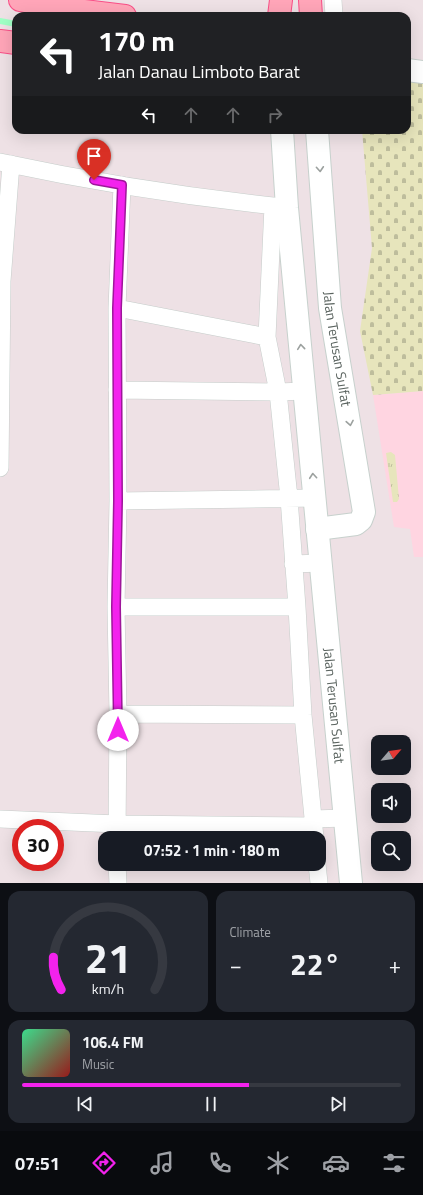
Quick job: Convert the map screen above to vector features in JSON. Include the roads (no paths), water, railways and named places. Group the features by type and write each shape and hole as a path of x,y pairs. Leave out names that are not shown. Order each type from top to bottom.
{"main road":[{"path":"20,0 60,8 92,12"},
{"path":"280,12 281,0"},
{"path":"310,0 311,12"},
{"path":"0,40 12,42"}],"street":[{"path":"333,0 334,12"},
{"path":"411,70 423,72"},
{"name":"Jalan Terusan Sulfat","path":"282,134 280,207 297,310 351,883"},
{"name":"Jalan Terusan Sulfat","path":"317,134 330,308 364,512 361,520 356,524 317,529"},
{"path":"0,468 1,281 5,163 122,185 280,207 267,337 278,392 289,498 303,715 314,828"},
{"path":"117,831 117,308 122,185"},
{"path":"117,308 267,337"},
{"path":"297,310 330,308"},
{"path":"117,390 305,391"},
{"path":"118,501 315,498"},
{"path":"293,564 321,563"},
{"path":"116,607 297,607"},
{"path":"118,714 303,715"},
{"path":"0,819 117,831 314,828 345,818"},
{"path":"118,871 118,883"},
{"path":"318,871 319,883"}],"waterway":[{"path":"0,21 12,23"}]}
